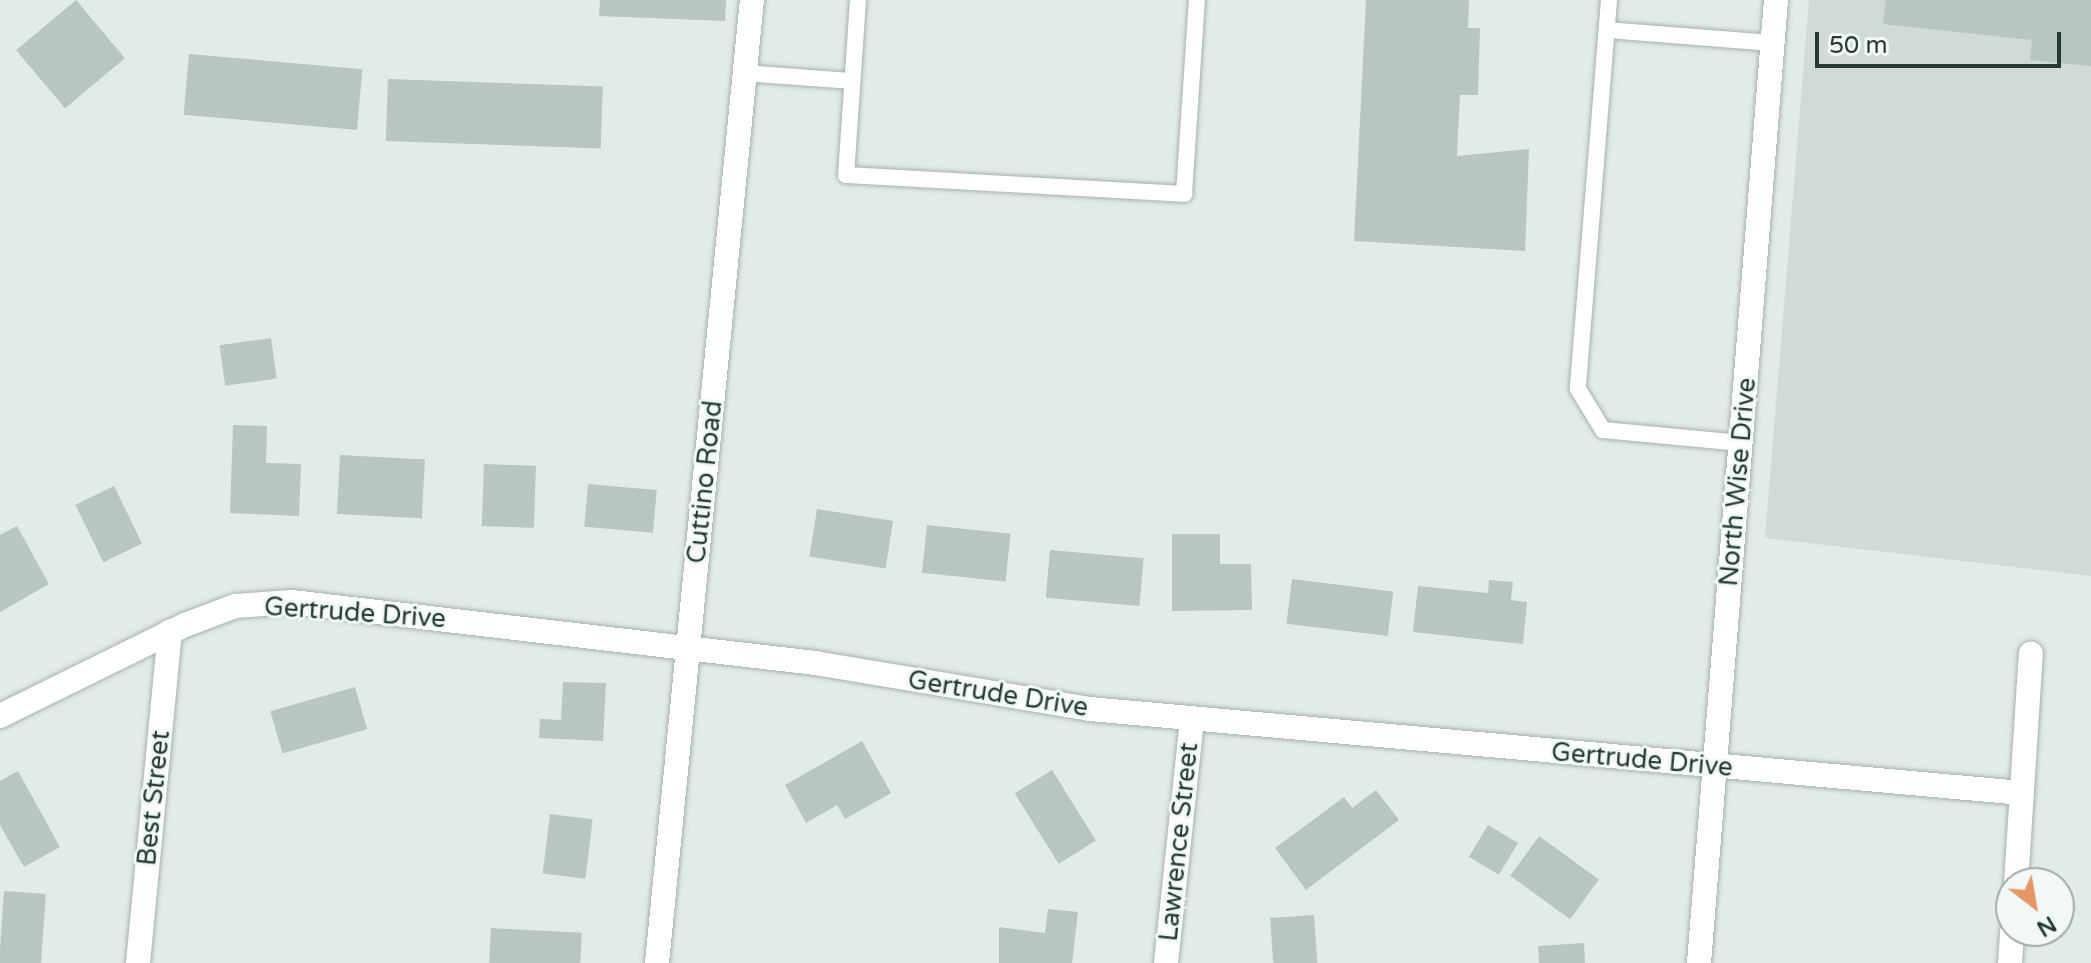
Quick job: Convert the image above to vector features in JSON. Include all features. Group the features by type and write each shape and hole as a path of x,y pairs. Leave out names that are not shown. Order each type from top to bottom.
{"street":[{"name":"Cuttino Road","path":"657,963 752,0"},
{"name":"North Wise Drive","path":"1699,963 1776,0"},
{"name":"Gertrude Drive","path":"0,716 170,632 235,606 292,602 688,647 1192,721 2022,793"},
{"name":"Best Street","path":"138,963 170,632"},
{"path":"2017,867 2031,653"},
{"name":"Lawrence Street","path":"1166,963 1192,721"}],"lane":[{"path":"858,0 846,175 1184,194 1197,0"},
{"path":"1609,0 1578,389 1603,430 1741,443"},
{"path":"1607,30 1773,43"},
{"path":"745,73 852,81"}],"shaded area":[{"path":"1809,0 2091,0 2091,576 1765,538"}],"building":[{"path":"76,0 125,58 65,108 16,50"},
{"path":"600,0 726,0 725,21 599,16"},
{"path":"1366,0 1469,0 1468,28 1480,28 1478,95 1460,95 1457,156 1529,149 1525,251 1354,241"},
{"path":"1886,0 2091,0 2091,66 2030,60 2032,40 1883,24"},
{"path":"189,54 362,69 357,130 184,115"},
{"path":"388,79 603,87 601,148 386,141"},
{"path":"271,338 277,379 225,386 220,345"},
{"path":"233,425 267,426 266,463 301,464 299,516 230,513"},
{"path":"340,455 425,459 422,518 337,514"},
{"path":"484,464 536,466 534,528 482,526"},
{"path":"588,484 657,490 653,533 584,527"},
{"path":"114,486 142,544 103,562 75,505"},
{"path":"817,509 893,521 886,568 809,556"},
{"path":"927,525 1011,534 1006,582 922,573"},
{"path":"17,526 49,584 0,612 0,535"},
{"path":"1172,534 1220,534 1220,564 1251,564 1252,610 1172,611"},
{"path":"1050,550 1144,558 1139,606 1046,598"},
{"path":"1292,579 1393,591 1388,636 1287,624"},
{"path":"1489,580 1513,582 1511,600 1527,602 1523,644 1413,632 1418,586 1488,593"},
{"path":"563,682 606,683 603,741 539,738 540,719 561,720"},
{"path":"355,687 367,729 283,754 270,711"},
{"path":"862,741 891,793 845,819 837,805 806,823 785,785"},
{"path":"1052,770 1096,840 1059,864 1015,793"},
{"path":"18,771 60,847 24,867 0,825 0,781"},
{"path":"1376,790 1399,820 1306,890 1275,848 1344,797 1352,808"},
{"path":"550,814 593,819 585,879 543,874"},
{"path":"1488,825 1518,843 1499,875 1469,857"},
{"path":"1539,836 1599,879 1570,919 1510,876"},
{"path":"4,891 46,894 41,963 0,963"},
{"path":"1048,909 1078,912 1072,963 999,963 999,927 1045,933"},
{"path":"1314,915 1317,963 1273,963 1270,918"},
{"path":"491,928 582,933 580,963 489,963"},
{"path":"1584,943 1585,963 1539,963 1538,946"}]}
